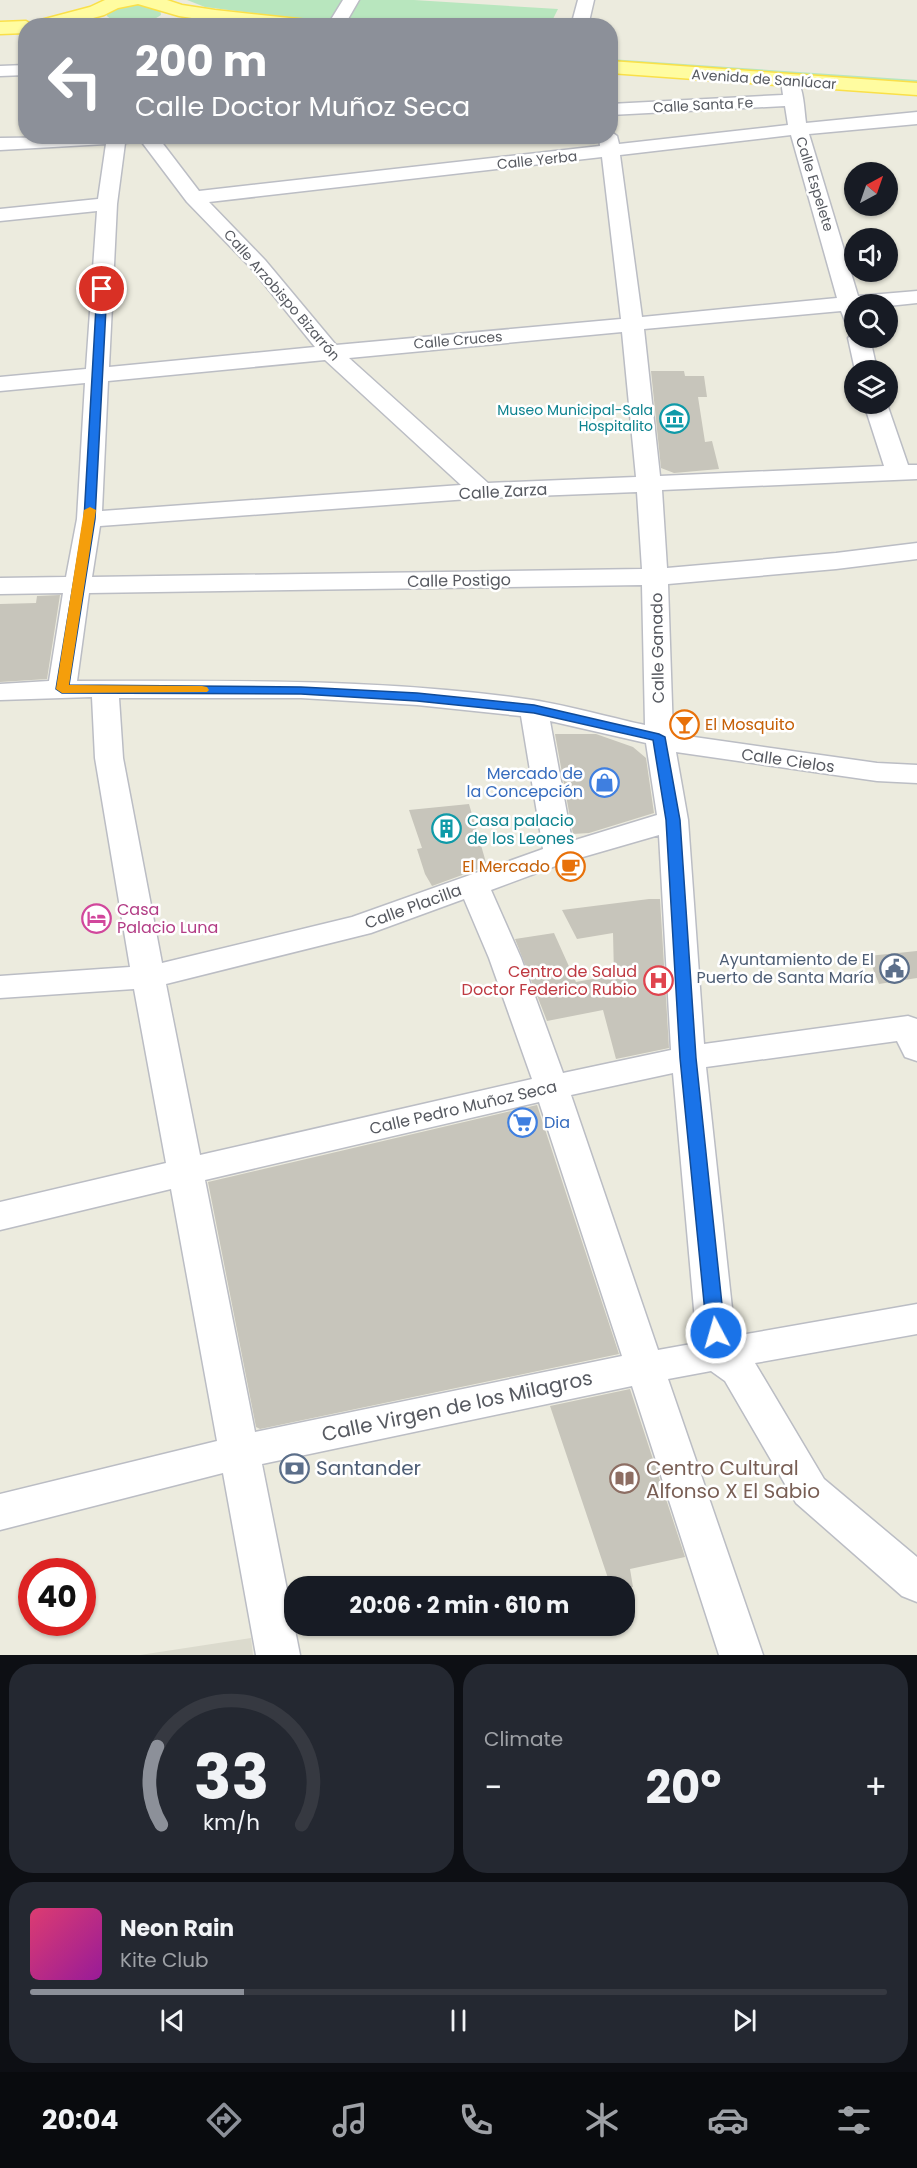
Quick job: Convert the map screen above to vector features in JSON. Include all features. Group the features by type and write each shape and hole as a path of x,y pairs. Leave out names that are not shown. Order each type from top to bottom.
{"main road":[{"path":"81,18 108,12 133,0"},
{"path":"151,0 167,16 177,18"},
{"path":"167,16 232,18"},
{"path":"0,28 18,27"},
{"name":"Avenida de Sanlúcar","path":"618,57 917,78"},
{"name":"Avenida de Sanlúcar","path":"618,68 793,90 917,89"}],"street":[{"path":"340,18 351,0"},
{"path":"581,18 586,0"},
{"path":"0,71 18,70"},
{"name":"Calle Santa Fe","path":"618,109 793,90"},
{"name":"Calle Espelete","path":"793,90 798,129 848,294"},
{"name":"Calle Yerba","path":"618,143 917,118"},
{"path":"0,144 18,143"},
{"path":"62,689 89,519 107,204 115,144"},
{"name":"Calle Arzobispo Bizarrón","path":"153,144 194,198 258,264 330,352 482,491"},
{"name":"Calle Yerba","path":"194,198 608,144"},
{"name":"Calle Ganado","path":"608,144 622,229 649,485 655,577 659,739 673,820 688,1058 718,1356"},
{"path":"0,215 107,204"},
{"name":"Calle Cruces","path":"898,301 917,297"},
{"name":"Calle Cruces","path":"0,384 632,324 844,312"},
{"path":"881,414 908,473"},
{"name":"Calle Zarza","path":"89,519 482,491 908,473"},
{"name":"Calle Postigo","path":"0,586 655,577 836,561 917,551"},
{"name":"Calle Cielos","path":"0,692 62,689 301,690 417,697 534,709 659,739 877,772 917,774"},
{"path":"105,689 109,758 148,977 278,1655"},
{"path":"534,709 559,854"},
{"name":"Calle Placilla","path":"0,987 148,977 360,926 559,854 606,842 673,820"},
{"path":"473,884 505,958 551,1086 741,1655"},
{"name":"Calle Pedro Muñoz Seca","path":"0,1216 551,1086 688,1058 908,1028 917,1048"},
{"name":"Calle Virgen de los Milagros","path":"0,1512 239,1452 646,1368 917,1319"},
{"path":"718,1356 739,1370 810,1491 917,1584"}],"shaded area":[{"path":"251,1638 253,1655 140,1655"}],"green space":[{"path":"187,0 414,0 558,9 554,18 292,18 205,7"},
{"path":"140,4 160,9 161,15 155,18 110,18 107,16 107,13 122,5"},
{"path":"618,60 917,80 917,85 618,64"}],"building":[{"name":"Museo Municipal-Sala Hospitalito","path":"651,371 684,371 685,376 704,376 707,397 698,397 705,442 712,441 719,469 674,473 661,468"},
{"path":"60,595 47,679 0,682 0,604 36,603 37,596"},
{"name":"Mercado de la Concepción","path":"555,734 596,734 633,747 646,758 654,813 589,833 573,834"},
{"name":"Casa palacio de los Leones","path":"469,804 487,866 432,886 425,874 417,849 422,848 409,810"},
{"path":"660,899 669,1048 616,1059 603,1010 547,1021 515,939 554,933 576,982 614,975 613,933 577,939 562,910"},
{"name":"Ayuntamiento de El Puerto de Santa María","path":"917,951 917,978 879,984 868,956"},
{"path":"537,1105 619,1354 260,1429 256,1427 208,1182"},
{"name":"Centro Cultural Alfonso X El Sabio","path":"630,1389 685,1557 630,1569 631,1576 607,1576 550,1406"}],"slow traffic":[{"path":"90,510 62,689 202,690"}],"place":[{"name":"Museo Municipal-Sala Hospitalito","path":"674,418"},
{"name":"El Mosquito","path":"684,724"},
{"name":"Mercado de la Concepción","path":"604,782"},
{"name":"Casa palacio de los Leones","path":"446,829"},
{"name":"El Mercado","path":"571,866"},
{"name":"Casa Palacio Luna","path":"96,918"},
{"name":"Ayuntamiento de El Puerto de Santa María","path":"895,968"},
{"name":"Centro de Salud Doctor Federico Rubio","path":"658,980"},
{"name":"Dia","path":"523,1122"},
{"name":"Santander","path":"295,1468"},
{"name":"Centro Cultural Alfonso X El Sabio","path":"625,1479"}],"route":[{"path":"102,289 89,519 62,689 301,690 417,697 534,709 659,737 673,820 688,1058 716,1333"}]}
